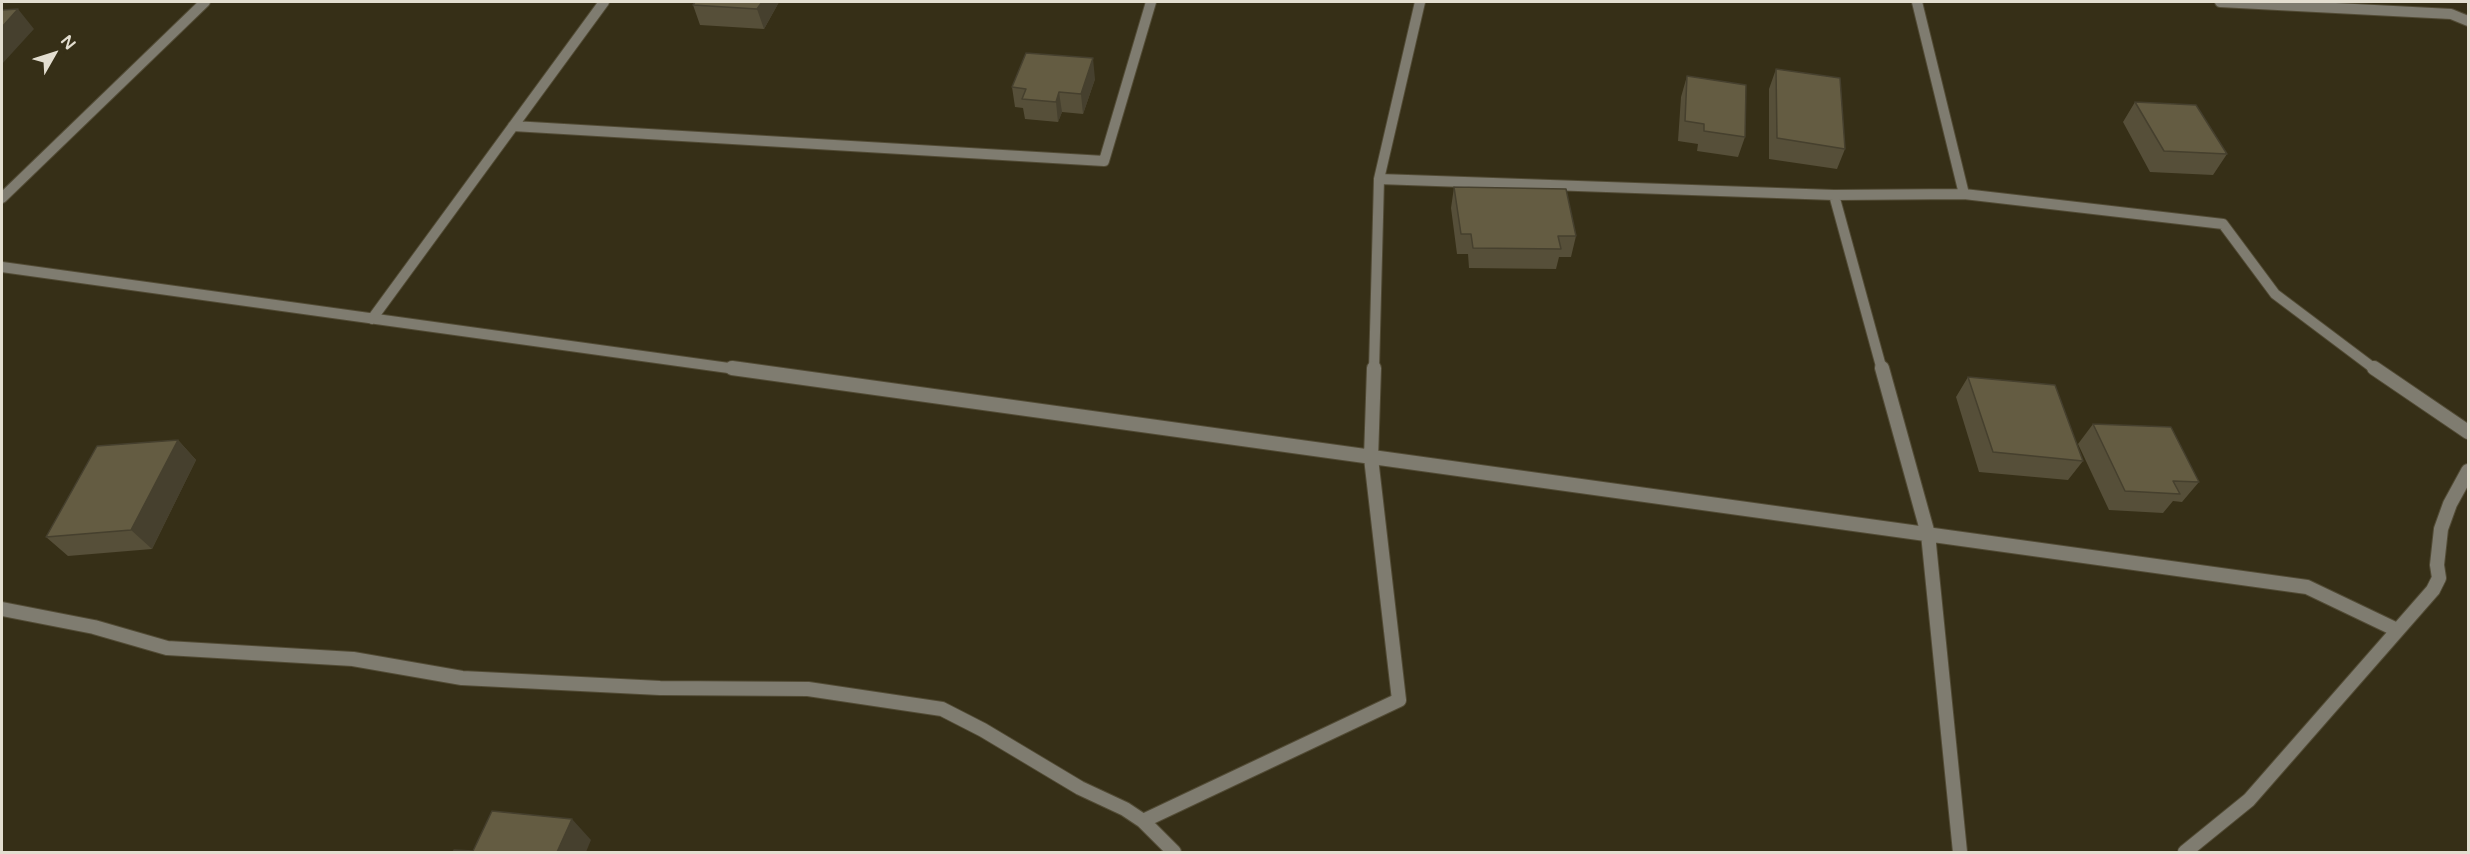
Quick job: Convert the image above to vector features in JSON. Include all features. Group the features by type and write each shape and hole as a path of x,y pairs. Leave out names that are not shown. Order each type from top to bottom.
{"street":[{"path":"2,198 205,2"},
{"path":"372,319 604,2"},
{"path":"513,126 1104,161 1151,2"},
{"path":"1143,821 1399,700 1371,458 1379,179 1420,2"},
{"path":"1917,2 1964,194"},
{"path":"2220,2 2451,14 2469,21"},
{"path":"1379,179 1834,195 1964,194 2223,224 2275,294 2381,374 2469,432"},
{"path":"1834,195 1928,534 1960,852"},
{"path":"2,267 2307,587 2397,630"},
{"path":"2184,852 2249,800 2433,590 2439,578 2437,565 2441,529 2450,504 2469,471"},
{"path":"2,609 94,627 167,648 353,659 462,678 660,688 808,689 942,709 983,730 1080,788 1125,809 1143,821 1174,852"}],"building":[{"path":"695,2 762,2 757,9 693,5"},
{"path":"18,9 2,27 2,10"},
{"path":"1026,53 1093,58 1081,94 1059,92 1056,102 1022,99 1026,89 1012,87"},
{"path":"1776,69 1840,78 1845,149 1777,138"},
{"path":"1687,76 1746,85 1745,137 1704,131 1704,124 1685,121"},
{"path":"2135,102 2196,105 2227,154 2164,151"},
{"path":"1454,187 1566,189 1576,236 1558,236 1561,249 1473,248 1471,234 1461,234"},
{"path":"1968,377 2055,385 2083,461 1993,452"},
{"path":"2093,424 2171,427 2199,482 2173,481 2180,494 2125,491"},
{"path":"178,440 131,530 46,537 97,446"},
{"path":"492,811 572,819 557,852 453,852 454,850 473,851"}]}
